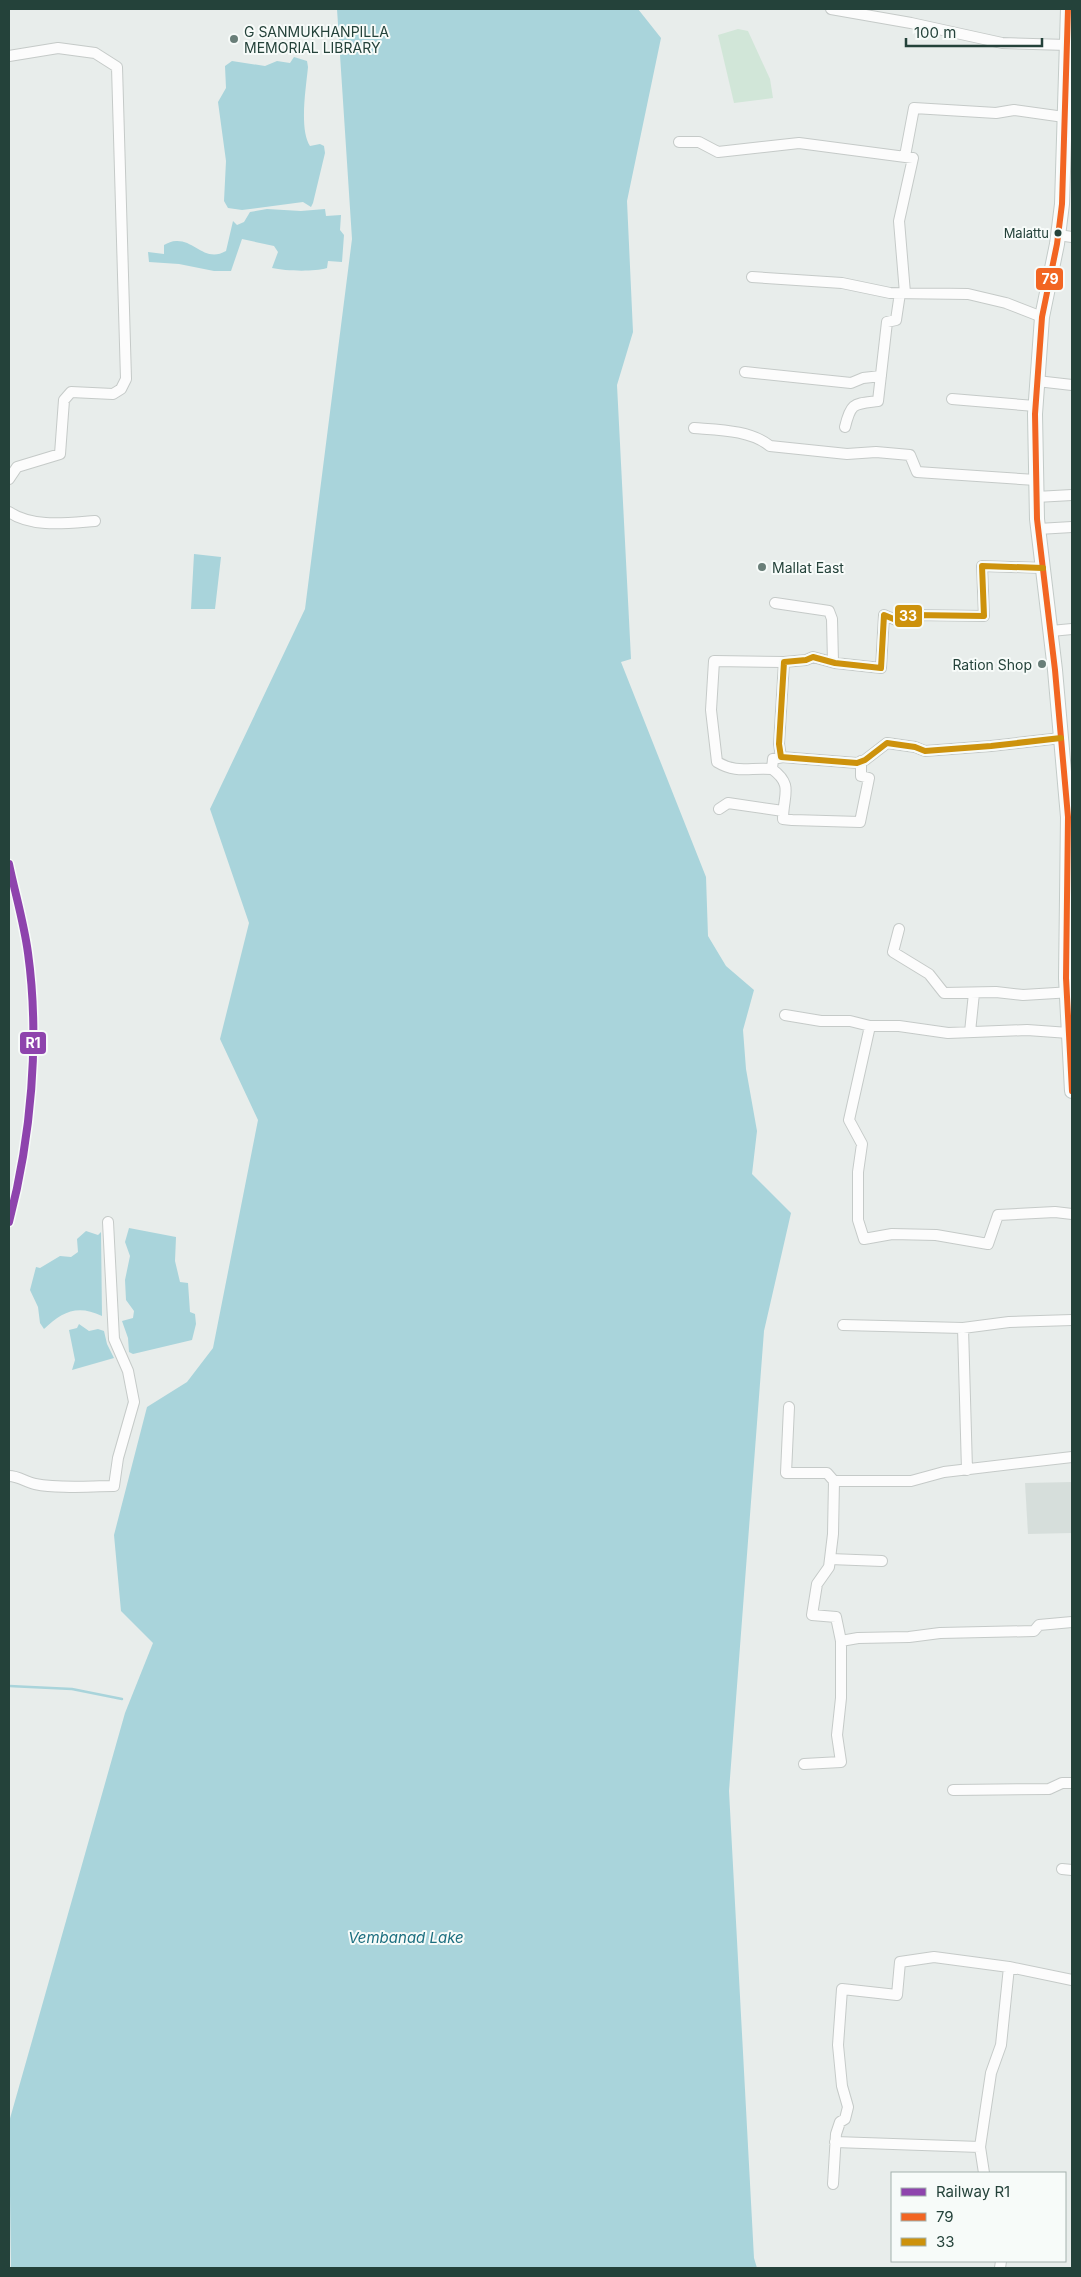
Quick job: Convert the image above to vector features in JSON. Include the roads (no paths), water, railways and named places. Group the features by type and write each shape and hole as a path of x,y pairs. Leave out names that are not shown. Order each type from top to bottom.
{"main road":[{"path":"1068,9 1069,101 1064,116 1068,150 1058,235 1042,317 1035,406 1038,528 1051,631 1068,817 1070,900 1069,1033 1072,1090"}],"street":[{"path":"830,9 880,13 1002,43 1067,45"},
{"path":"9,56 58,48 95,53 117,67 126,379 121,389 113,394 71,392 64,400 60,454 16,467 9,479"},
{"path":"905,156 914,108 996,113 1014,110 1045,112 1064,116"},
{"path":"679,142 699,142 718,152 799,144 913,158 899,221 903,293 896,320 887,322 878,401 855,404 849,410 845,427"},
{"path":"1058,235 1072,237"},
{"path":"752,277 842,283 903,293 968,294 1006,303 1042,317"},
{"path":"746,372 851,383 863,378 881,376"},
{"path":"1037,381 1072,385"},
{"path":"952,399 1035,406"},
{"path":"694,428 730,432 761,439 770,446 847,454 876,452 910,455 917,472 1036,480"},
{"path":"1036,497 1072,496"},
{"path":"9,512 15,516 51,524 95,521"},
{"path":"1038,528 1072,527"},
{"path":"861,761 861,776 868,778 860,822 783,819 786,784 781,776 772,769 754,767 742,770 730,769 717,762 711,710 714,661 784,662 806,660 813,657 833,662 881,668 884,615 896,620 913,615 984,616 982,566 1043,568"},
{"path":"775,603 829,610 832,619 833,662"},
{"path":"1051,631 1072,629"},
{"path":"783,757 781,757 779,744 779,720 784,662"},
{"path":"772,769 773,759 783,757 861,761 887,744 915,747 925,751 1061,738"},
{"path":"719,809 728,803 783,811"},
{"path":"899,929 893,952 929,974 944,993 1023,995 1070,993"},
{"path":"970,1032 974,993"},
{"path":"785,1014 821,1021 850,1021 870,1026 898,1026 948,1033 1027,1030 1069,1033"},
{"path":"870,1026 848,1120 862,1144 858,1172 858,1220 864,1239 892,1234 936,1235 988,1244 998,1215 1055,1212 1072,1214"},
{"path":"9,1476 18,1476 33,1484 52,1486 114,1486 118,1458 134,1402 128,1371 114,1339 108,1222"},
{"path":"843,1325 963,1328 1009,1322 1072,1320"},
{"path":"963,1328 967,1470"},
{"path":"789,1406 786,1473 827,1473 834,1481 834,1534 829,1567 817,1584 812,1615 836,1617 841,1641 841,1698 837,1735 841,1762 804,1764"},
{"path":"834,1481 911,1481 944,1472 1072,1457"},
{"path":"830,1559 882,1561"},
{"path":"841,1641 858,1638 908,1637 940,1633 1034,1631 1039,1625 1072,1622"},
{"path":"953,1790 1049,1789 1062,1783 1072,1783"},
{"path":"833,2184 835,2142 840,2122 845,2120 848,2107 842,2086 838,2044 842,1988 897,1995 900,1962 934,1957 1009,1967 1072,1980"},
{"path":"984,2172 980,2147 991,2073 1001,2046 1009,1967"},
{"path":"835,2142 980,2147"}],"water":[{"name":"Vembanad Lake","path":"337,9 638,9 661,38 627,201 633,332 617,385 631,659 621,662 706,877 708,936 726,966 754,990 743,1030 746,1069 757,1131 752,1174 791,1213 764,1331 729,1791 754,2258 757,2268 11,2268 9,2122 125,1713 153,1643 121,1611 114,1535 147,1407 187,1382 213,1348 258,1120 220,1039 249,923 210,809 305,609 352,239"},
{"path":"294,57 307,61 308,67 304,108 307,139 310,146 320,144 324,146 325,153 313,203 311,207 303,202 242,210 228,208 224,201 226,161 218,102 226,88 225,66 232,61 265,66 277,61 290,63"},
{"path":"267,209 301,211 325,209 326,216 341,215 340,230 344,235 342,262 328,261 327,268 314,270 272,268 278,252 274,246 242,239 231,271 214,271 179,264 149,262 148,252 164,254 164,245 174,241 189,244 206,253 219,254 226,251 233,221 237,225 244,222 250,212"},
{"path":"194,554 221,557 215,609 191,609"},
{"path":"129,1228 176,1237 175,1261 180,1282 188,1283 190,1312 195,1314 196,1324 192,1340 133,1354 129,1352 128,1338 122,1321 133,1318 134,1311 126,1300 125,1280 130,1256 125,1242"},
{"path":"86,1231 98,1235 101,1232 102,1316 93,1312 77,1310 57,1318 44,1329 40,1323 38,1307 30,1290 36,1267 40,1268 60,1256 71,1257 78,1252 77,1239"},
{"path":"79,1324 89,1331 98,1329 104,1331 107,1344 114,1358 72,1370 75,1360 69,1330 77,1328"}],"waterway":[{"path":"9,1686 72,1689 122,1699"}],"rail line":[{"name":"R1","path":"9,864 28,953 32,986 33,1020 33,1054 28,1123 17,1190 9,1222"}],"place":[{"name":"G SANMUKHANPILLA MEMORIAL LIBRARY","path":"234,39"},
{"name":"Malattu","path":"1058,233"},
{"name":"Mallat East","path":"762,567"},
{"name":"Ration Shop","path":"1042,664"}]}
